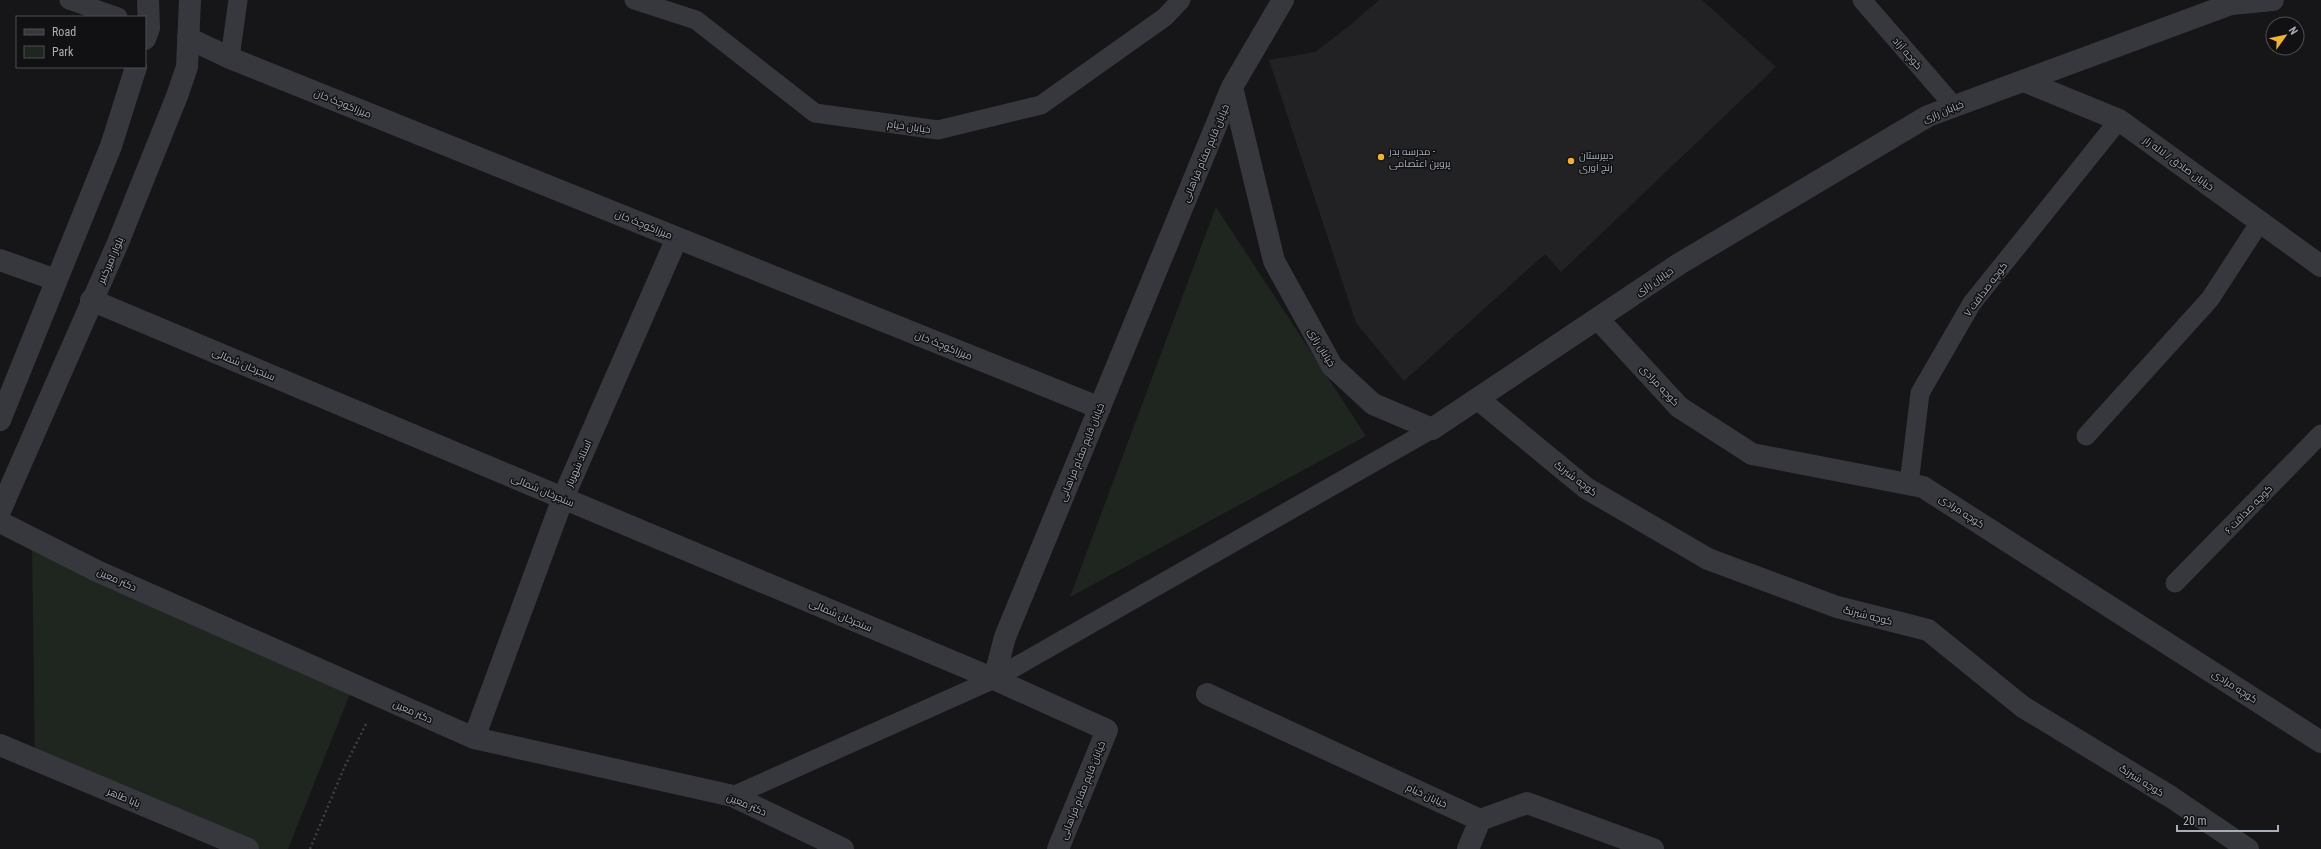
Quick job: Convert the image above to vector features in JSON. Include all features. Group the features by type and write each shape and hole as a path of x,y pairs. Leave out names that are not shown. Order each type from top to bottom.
{"street":[{"path":"146,31 148,0"},
{"name":"بلوار امیرکبیر","path":"0,511 117,245 178,96 187,67 190,0"},
{"name":"خیابان قایم مقام فراهانی","path":"1058,849 1107,730 994,679 1006,637 1232,87 1283,0"},
{"name":"خیابان رازی","path":"1232,87 1274,260 1332,366 1373,404 1432,429 1679,264 1928,116 2231,4 2273,0"},
{"name":"میرزاکوچک خان","path":"188,38 230,58 1100,408"},
{"path":"0,420 111,146 136,68"},
{"name":"خیابان صادق / لاله زار","path":"2024,80 2119,120 2321,266"},
{"name":"استاد شهریار","path":"474,738 563,498 677,238"},
{"path":"0,260 56,280"},
{"name":"سنجرخان شمالی","path":"92,300 994,679"},
{"name":"کوچه مرادی","path":"1598,319 1679,407 1752,454 1923,487 2321,742"},
{"name":"کوچه شبرنگ","path":"1478,398 1586,488 1708,559 1837,607 1928,630 2023,706 2171,797 2248,849"},
{"name":"دکتر معین","path":"0,522 97,571 474,738 733,796 843,849"},
{"name":"خیابان خیام","path":"1207,694 1480,820"},
{"name":"بابا طاهر","path":"0,745 248,849"},
{"path":"1468,849 1480,820 1527,803 1653,849"}],"lane":[{"path":"69,0 115,16"},
{"path":"230,58 238,0"},
{"name":"خیابان خیام","path":"634,0 696,20 814,113 938,130 1041,105 1165,17 1181,0"},
{"name":"کوچه آزاد","path":"1862,0 1954,106"},
{"name":"کوچه صداقت ۷","path":"1909,484 1920,393 1972,303 2119,120"},
{"path":"2086,436 2210,299 2260,222"},
{"path":"733,796 994,679 1432,429"},
{"name":"کوچه صداقت ۶","path":"2175,583 2321,434"}],"path":[{"path":"310,849 344,768 380,697"}],"shaded area":[{"path":"1379,0 1702,0 1776,67 1561,272 1545,254 1404,381 1356,323 1269,60 1315,52 1348,27"}],"green space":[{"path":"1216,207 1366,436 1070,597"},
{"path":"32,547 351,691 288,849 227,849 35,764"}],"place":[{"name":"مدرسه بدر - پروین اعتصامی","path":"1381,157"},
{"name":"دبیرستان رنج آوری","path":"1571,161"}]}
